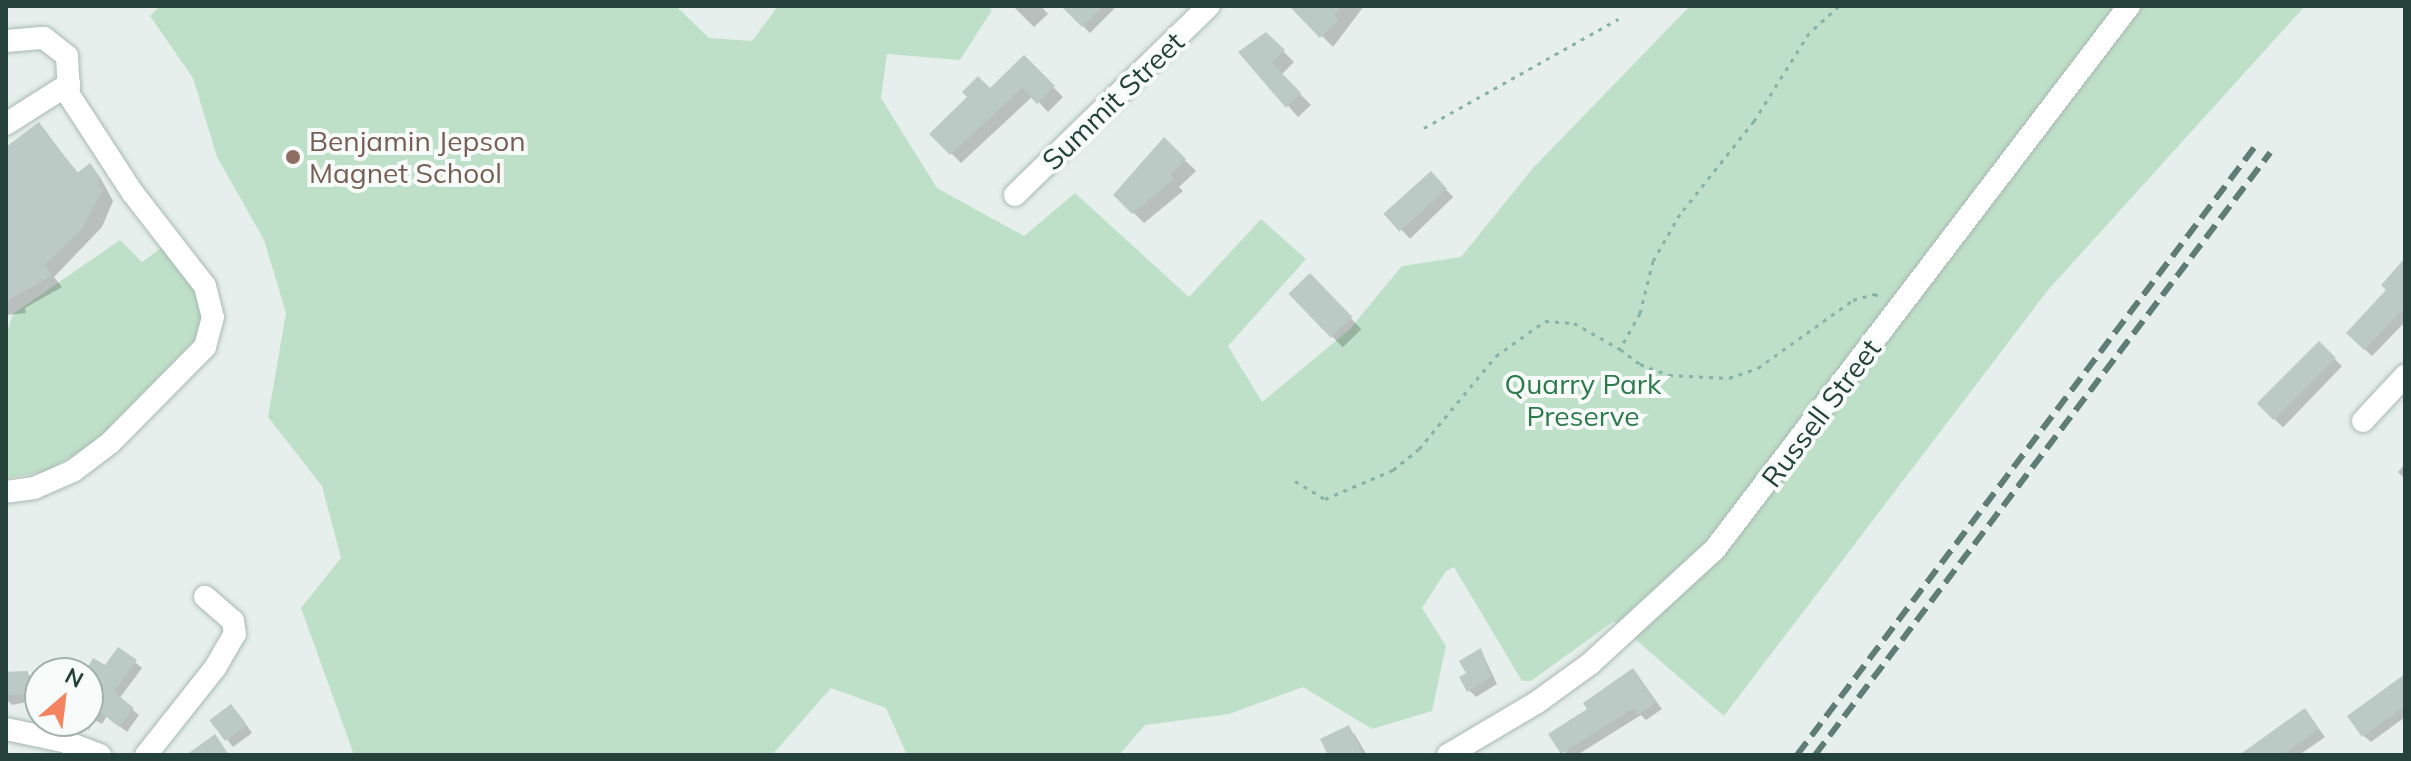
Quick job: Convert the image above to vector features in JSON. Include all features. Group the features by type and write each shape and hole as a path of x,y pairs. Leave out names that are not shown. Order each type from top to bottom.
{"street":[{"name":"Summit Street","path":"1015,195 1209,6"},
{"name":"Russell Street","path":"1448,755 1564,684 1668,597 1742,517 2129,6"},
{"path":"6,41 44,38 67,56 69,95 132,192 205,286 213,317 205,347 110,443 73,471 34,488 6,492"},
{"path":"6,124 69,84"},
{"path":"2363,421 2405,376"},
{"path":"146,755 215,668 235,634 233,621 205,597"},
{"path":"6,729 63,741 100,755"}],"path":[{"path":"1620,349 1640,313 1653,261 1680,214 1754,121 1809,33 1839,6"},
{"path":"1424,128 1618,19"},
{"path":"1295,481 1325,499 1393,470 1419,449 1496,356 1545,321 1574,323 1661,373 1729,378 1758,368 1865,295 1881,296 1899,308"}],"green space":[{"name":"Quarry Park Preserve","path":"160,6 676,6 709,38 752,41 778,6 988,6 992,10 960,60 887,54 881,98 937,188 1024,236 1075,193 1189,297 1261,219 1306,259 1228,346 1262,402 1349,330 1402,266 1461,257 1533,168 1688,8 2305,6 2048,290 1724,716 1614,621 1531,681 1522,681 1454,567 1446,571 1422,608 1446,646 1432,711 1372,729 1303,687 1229,714 1145,725 1119,755 907,755 886,708 831,688 772,755 354,755 301,608 341,558 322,486 268,417 286,313 264,240 217,157 193,78 150,16"},
{"path":"120,240 142,262 163,247 202,299 202,332 93,444 45,472 6,478 6,336 13,314"}],"building":[{"path":"1061,6 1103,6 1082,27"},
{"path":"1289,6 1342,6 1334,14 1339,20 1320,38"},
{"path":"1266,32 1285,50 1272,63 1301,93 1286,108 1238,52"},
{"path":"1024,55 1055,86 1037,104 1022,88 950,155 929,134 967,97 962,92 978,76 990,88"},
{"path":"39,122 77,173 90,163 100,177 98,187 103,189 81,230 45,265 52,276 6,301 6,147"},
{"path":"1164,137 1186,159 1170,175 1174,179 1132,214 1113,195"},
{"path":"1431,171 1447,189 1399,232 1383,214"},
{"path":"2405,258 2405,307 2364,350 2346,333 2386,290 2381,285"},
{"path":"1310,273 1352,317 1331,338 1288,294"},
{"path":"2319,341 2336,358 2274,420 2257,403"},
{"path":"118,647 137,660 114,692 134,708 119,727 104,715 105,665"},
{"path":"1481,648 1491,677 1467,692 1459,677 1466,673 1459,661"},
{"path":"1633,668 1657,702 1638,715 1634,708 1561,754 1548,734 1587,709 1583,703"},
{"path":"24,671 24,694 7,695 6,672"},
{"path":"2405,674 2405,706 2362,737 2347,716"},
{"path":"231,704 247,725 225,741 209,720"},
{"path":"2305,708 2319,729 2283,755 2239,755"},
{"path":"1349,725 1363,755 1328,755 1320,739"},
{"path":"215,734 229,755 186,755"}],"railway":[{"path":"1797,755 2257,144"},
{"path":"1815,755 2270,153"}],"place":[{"name":"Benjamin Jepson Magnet School","path":"293,157"}]}
